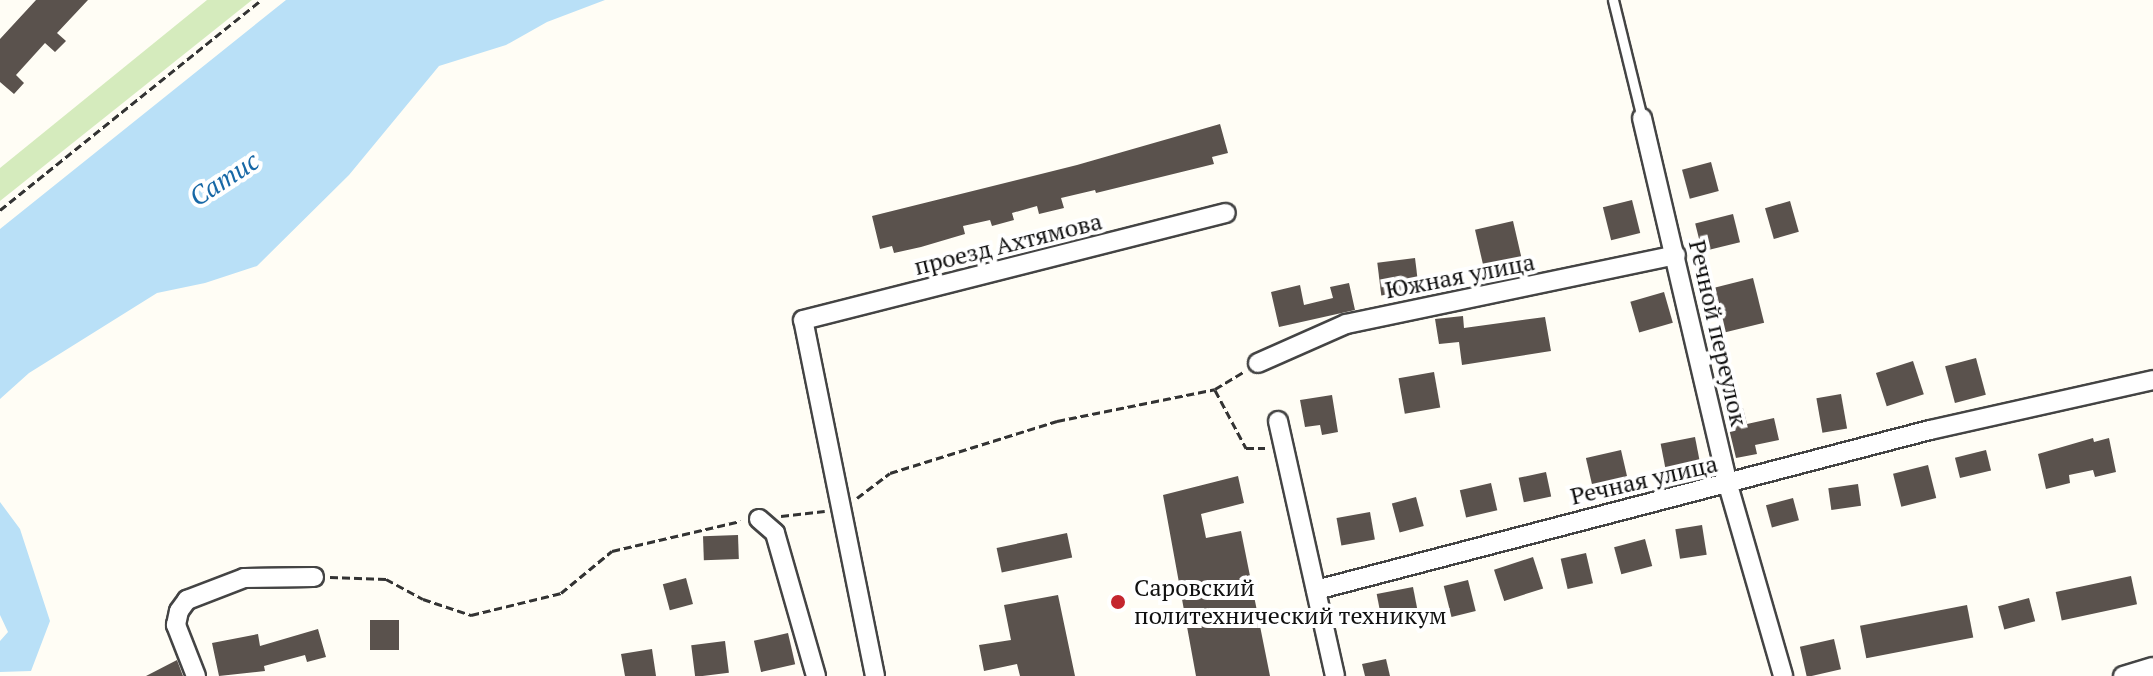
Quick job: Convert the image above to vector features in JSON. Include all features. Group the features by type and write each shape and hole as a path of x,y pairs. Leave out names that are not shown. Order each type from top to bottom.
{"street":[{"name":"Речной переулок","path":"1642,118 1728,485 1783,676"},
{"name":"проезд Ахтямова","path":"841,509 803,320 1226,213"},
{"name":"Южная улица","path":"1258,363 1346,324 1676,255"},
{"name":"Речная улица","path":"1316,590 1459,550 1728,485 1930,430 2153,380"},
{"path":"1278,421 1335,676"},
{"path":"841,509 875,676"},
{"path":"759,519 775,533 816,676"},
{"path":"196,676 176,625 179,611 187,600 244,578 314,577"},
{"path":"2123,676 2153,667"}],"lane":[{"name":"Речной переулок","path":"1613,0 1642,118"}],"path":[{"path":"0,210 261,0"},
{"path":"314,577 386,579 423,599 471,615 561,593 612,551 720,524 841,509 890,473 1057,421 1215,389 1258,363"},
{"path":"1215,389 1246,448 1285,447"}],"green space":[{"path":"207,0 252,0 0,201 0,168"}],"water":[{"name":"Сатис","path":"286,0 605,0 547,22 506,45 439,66 349,175 257,266 205,283 157,293 29,373 0,399 0,229"},
{"path":"0,502 20,529 50,621 31,671 0,672 0,641 8,632 0,615"}],"building":[{"path":"36,0 88,0 57,33 66,41 55,52 45,43 16,75 24,83 14,94 0,82 0,39"},
{"path":"1220,124 1228,153 1212,157 1214,164 1096,193 1095,190 1061,198 1064,208 1039,214 1037,206 1012,213 1014,220 992,226 990,220 963,226 965,234 921,247 894,253 892,246 880,249 872,216 1077,165"},
{"path":"1711,162 1719,191 1690,199 1682,170"},
{"path":"1632,200 1640,233 1611,240 1603,207"},
{"path":"1790,201 1799,232 1774,239 1765,208"},
{"path":"1733,214 1740,242 1702,252 1695,223"},
{"path":"1513,221 1522,259 1484,268 1475,230"},
{"path":"1415,258 1419,291 1381,295 1377,263"},
{"path":"1753,278 1764,323 1721,333 1710,289"},
{"path":"1349,283 1355,310 1279,327 1271,292 1300,285 1304,305 1333,298 1330,287"},
{"path":"1664,292 1673,323 1639,332 1630,302"},
{"path":"1463,316 1464,328 1545,317 1551,351 1462,365 1459,342 1439,344 1435,319"},
{"path":"1976,358 1986,395 1955,403 1945,366"},
{"path":"1913,361 1924,394 1887,406 1876,373"},
{"path":"1434,372 1440,407 1405,414 1399,378"},
{"path":"1841,394 1847,428 1822,433 1816,398"},
{"path":"1332,395 1338,432 1322,435 1320,425 1305,427 1300,400"},
{"path":"1743,408 1747,424 1774,418 1779,440 1755,445 1757,454 1736,458 1725,412"},
{"path":"1695,437 1700,463 1666,469 1661,444"},
{"path":"2093,438 2094,442 2109,438 2116,472 2095,477 2093,470 2069,475 2070,483 2046,489 2038,454"},
{"path":"1621,450 1628,480 1593,488 1586,458"},
{"path":"1986,450 1991,470 1960,478 1955,458"},
{"path":"1928,465 1936,498 1901,507 1893,474"},
{"path":"1546,472 1551,496 1524,502 1519,478"},
{"path":"1238,476 1244,503 1201,514 1206,538 1241,531 1270,676 1196,676 1163,495"},
{"path":"1491,483 1497,510 1466,517 1460,490"},
{"path":"1858,484 1861,506 1831,510 1828,488"},
{"path":"1416,497 1424,526 1400,532 1392,503"},
{"path":"1793,498 1799,520 1772,527 1766,505"},
{"path":"1370,512 1375,540 1341,545 1337,518"},
{"path":"1702,525 1707,555 1680,559 1675,529"},
{"path":"1067,533 1072,557 1002,572 997,548"},
{"path":"738,535 739,559 704,560 703,536"},
{"path":"1645,539 1652,566 1621,574 1614,547"},
{"path":"1586,553 1593,583 1568,589 1561,559"},
{"path":"1533,557 1543,588 1504,601 1494,570"},
{"path":"2131,576 2137,604 2062,620 2056,592"},
{"path":"686,578 693,604 670,610 663,584"},
{"path":"1468,580 1476,611 1451,617 1444,586"},
{"path":"1413,587 1419,618 1383,625 1377,594"},
{"path":"1058,595 1075,676 1020,676 1017,664 984,671 979,645 1011,640 1004,605"},
{"path":"2029,598 2035,621 2004,629 1998,606"},
{"path":"1967,605 1973,637 1866,658 1860,626"},
{"path":"370,620 399,620 399,650 370,650"},
{"path":"318,629 326,657 307,662 305,655 264,666 265,671 219,676 212,643 258,634 260,646"},
{"path":"788,633 795,664 761,672 754,641"},
{"path":"1834,639 1841,669 1807,676 1800,647"},
{"path":"725,641 729,673 695,676 691,645"},
{"path":"652,649 656,676 625,676 621,654"},
{"path":"1386,659 1390,676 1365,676 1362,664"},
{"path":"177,660 183,676 146,676"}],"place":[{"name":"Саровский политехнический техникум","path":"1118,602"}]}
